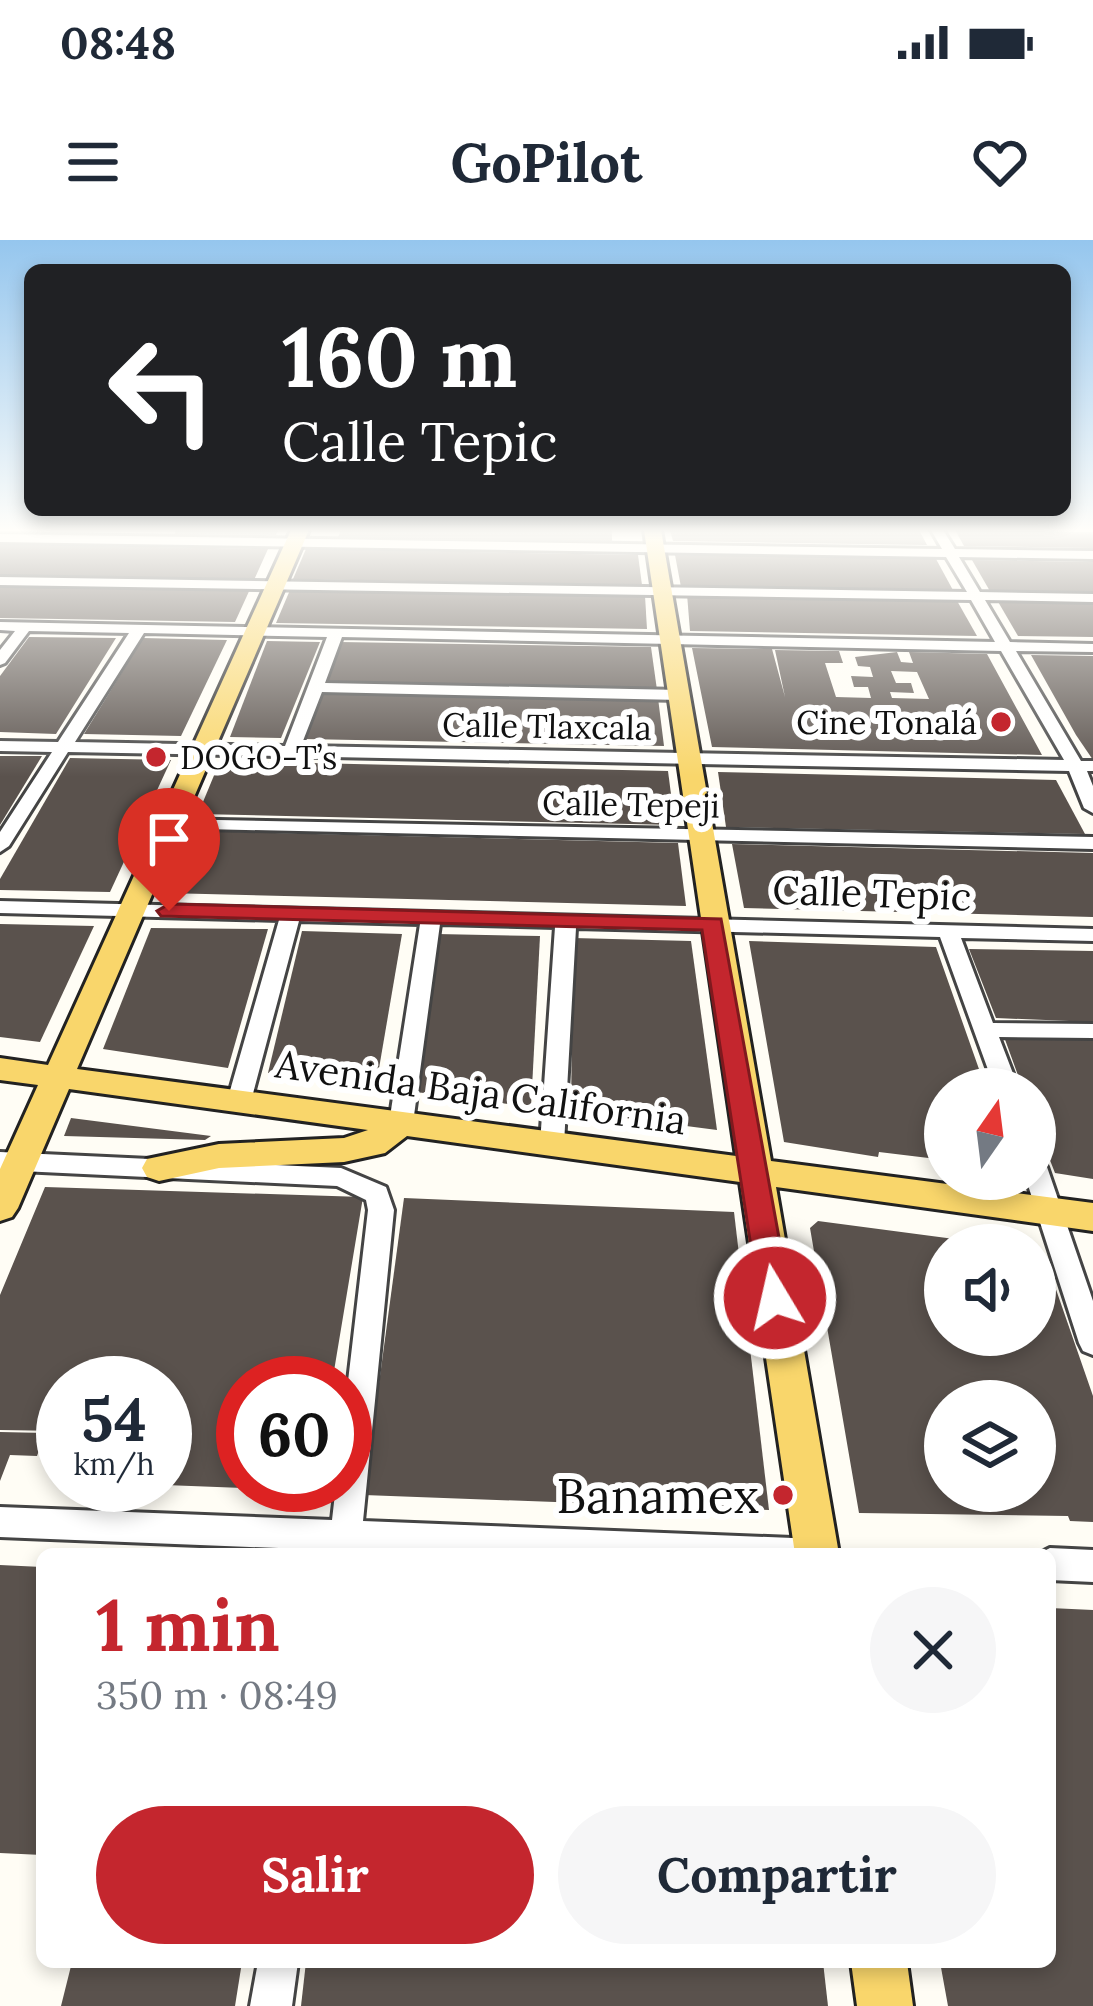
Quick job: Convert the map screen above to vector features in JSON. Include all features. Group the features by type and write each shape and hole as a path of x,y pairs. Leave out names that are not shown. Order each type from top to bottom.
{"main road":[{"path":"0,1208 9,1161 56,1076 263,612"},
{"path":"666,612 816,1548"},
{"name":"Avenida Baja California","path":"0,1069 1093,1216"},
{"path":"159,1168 218,1156 344,1150 373,1144 400,1123"},
{"path":"879,1968 885,2006"}],"street":[{"path":"986,612 1084,766 1093,808"},
{"path":"0,626 1093,648"},
{"path":"0,660 25,627"},
{"path":"0,846 139,628"},
{"path":"291,752 336,633"},
{"path":"315,687 680,694"},
{"name":"Calle Tlaxcala","path":"0,746 1084,766"},
{"name":"Calle Tepeji","path":"167,824 1093,844"},
{"name":"Calle Tepic","path":"0,907 1093,935"},
{"path":"239,1101 291,914"},
{"path":"400,1123 431,917"},
{"path":"552,1144 566,920"},
{"path":"949,933 1000,1068"},
{"path":"986,1030 1093,1031"},
{"path":"9,1161 341,1177 377,1194 381,1210 345,1545"},
{"path":"1047,1200 1093,1343"},
{"path":"0,1522 345,1545 502,1548"},
{"path":"1056,1564 1093,1566"},
{"path":"271,2006 277,1968"}],"building":[{"path":"0,612 239,612 235,622 0,618"},
{"path":"280,612 646,612 647,629 276,623"},
{"path":"688,612 964,612 977,636 690,631"},
{"path":"1004,612 1093,612 1093,637 1018,636"},
{"path":"29,637 116,638 56,734 0,732 0,676"},
{"path":"143,638 227,640 181,736 84,734"},
{"path":"267,641 320,642 281,738 230,737"},
{"path":"340,642 651,647 657,690 325,683"},
{"path":"692,648 772,649 785,697 775,650 839,651 843,663 825,663 836,697 871,698 868,687 854,687 851,676 873,677 870,667 858,666 855,657 897,652 901,662 913,663 909,652 987,654 1042,755 712,747","holes":["891,671 917,672 929,699 892,698 890,692 914,693 911,683 896,683"]},
{"path":"1031,655 1093,656 1093,760 1076,735"},
{"path":"322,692 658,698 664,746 304,739"},
{"path":"0,756 42,756 0,825"},
{"path":"70,758 171,760 110,892 0,890 0,879"},
{"path":"220,761 668,771 675,825 198,814"},
{"path":"718,772 1056,780 1085,834 726,827"},
{"path":"192,831 678,843 686,906 165,893"},
{"path":"732,844 1093,853 1093,917 744,908"},
{"path":"0,924 94,926 40,1042 0,1037"},
{"path":"151,928 268,929 228,1068 103,1049"},
{"path":"302,931 402,934 376,1086 268,1073"},
{"path":"437,934 540,936 531,1107 416,1092"},
{"path":"573,938 691,941 717,1130 571,1111"},
{"path":"749,941 936,947 979,1068 924,1068 924,1157 879,1152 878,1157 784,1142"},
{"path":"969,949 1093,951 1093,1022 996,1018"},
{"path":"1003,1034 1093,1036 1093,1179 1056,1173 1056,1068 1015,1068"},
{"path":"71,1118 211,1136 205,1140 64,1136"},
{"path":"45,1187 363,1197 336,1356 216,1356 216,1487 192,1486 192,1356 36,1356 36,1431 0,1430 0,1295"},
{"path":"404,1198 734,1212 769,1510 372,1495 372,1436"},
{"path":"818,1221 924,1235 924,1356 1056,1356 1056,1289 1093,1396 1093,1522 1070,1521 1068,1516 859,1513 810,1228"},
{"path":"0,1432 36,1433 36,1456 10,1455 0,1481"},
{"path":"0,1565 36,1567 36,1855 0,1853"},
{"path":"1056,1608 1093,1610 1093,2006 948,2006 941,1968 1056,1968"},
{"path":"70,1968 241,1968 235,2006 61,2006"},
{"path":"305,1968 824,1968 828,2006 301,2006"}],"place":[{"name":"Cine Tonalá","path":"1001,722"},
{"name":"DOGO-T’s","path":"156,757"},
{"name":"Banamex","path":"783,1495"}],"route":[{"path":"169,911 713,923 775,1298"}]}
